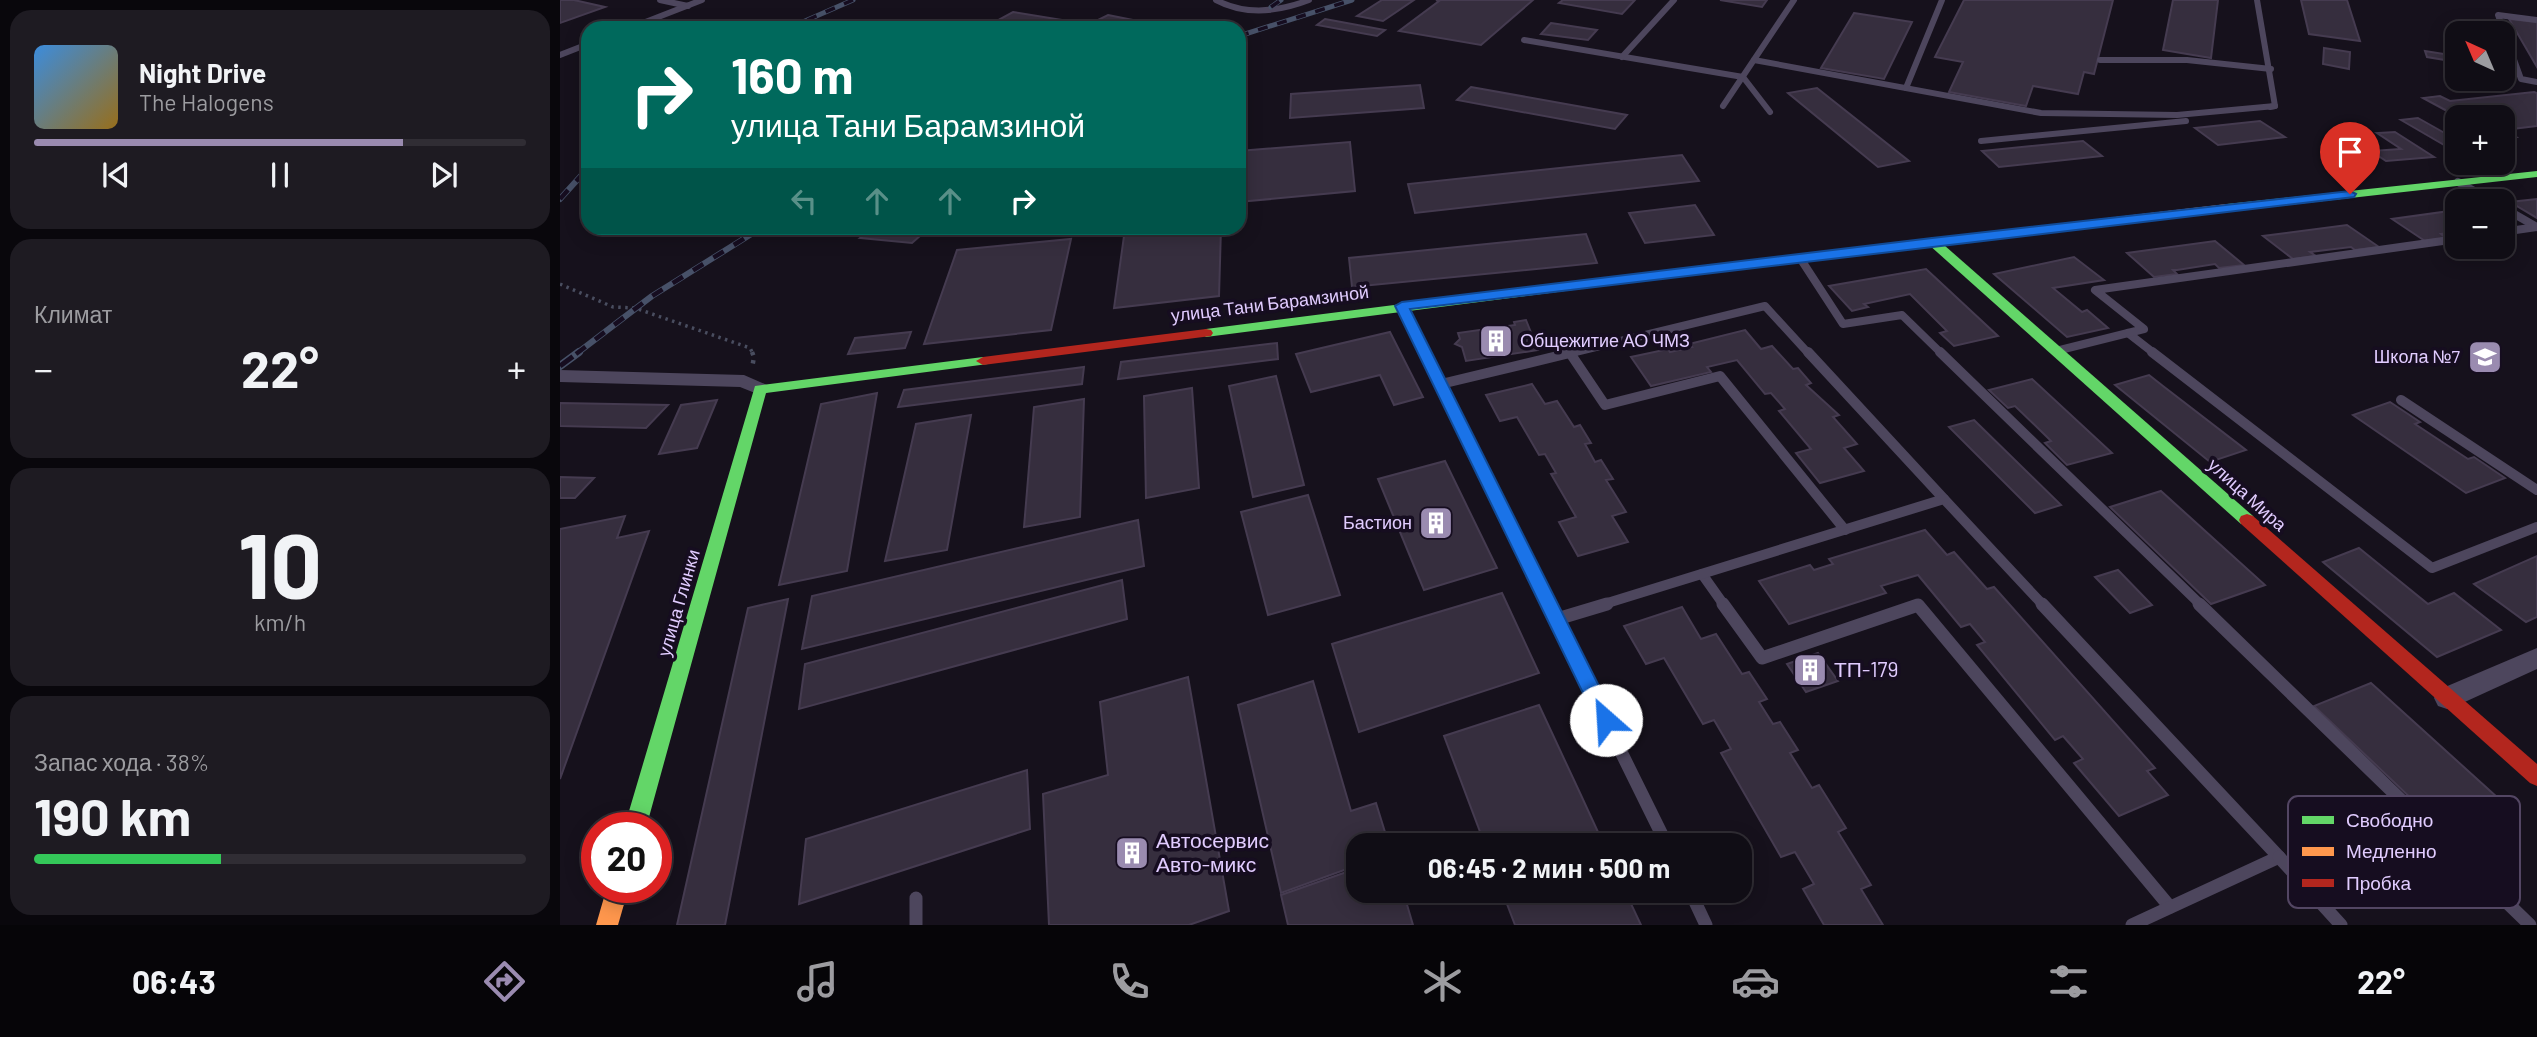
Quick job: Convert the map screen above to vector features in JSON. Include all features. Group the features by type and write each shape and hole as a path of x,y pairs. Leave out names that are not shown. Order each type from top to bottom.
{"street":[{"name":"улица Тани Барамзиной","path":"752,385 1932,241 2537,174"},
{"name":"улица Мира","path":"1932,241 2537,777"},
{"path":"560,376 752,385"},
{"name":"улица Глинки","path":"639,812 752,385"},
{"path":"2447,698 2537,658"},
{"path":"607,925 613,903"}],"lane":[{"path":"660,0 688,6"},
{"path":"648,21 702,0"},
{"path":"1216,0 1226,5 1268,11 1309,0"},
{"path":"1622,57 1674,0"},
{"path":"1723,106 1794,0"},
{"path":"1906,88 1942,0"},
{"path":"2257,0 2271,69 2275,106"},
{"path":"2537,20 2498,15 2521,79 2537,82"},
{"path":"1524,40 1743,77 1770,112"},
{"path":"560,55 581,47"},
{"path":"1754,60 2041,113 2177,115 2275,106"},
{"path":"2100,60 2187,60 2271,69"},
{"path":"1982,141 2205,119 2275,106"},
{"path":"2459,182 2471,189"},
{"path":"2515,214 2537,227"},
{"path":"2515,230 2537,227"},
{"path":"2056,351 2144,329 2095,289 2445,241"},
{"path":"1800,258 1843,324 1902,315 2397,796"},
{"path":"1402,306 1661,833"},
{"path":"1441,384 1765,306 2288,867"},
{"path":"2128,333 2432,568 2537,527"},
{"path":"1570,353 1605,405 1720,376 1845,530"},
{"path":"2401,400 2537,490"},
{"path":"1557,619 1944,499"},
{"path":"1702,574 1762,658 1918,605 2170,907"},
{"path":"2132,925 2279,857"},
{"path":"916,898 916,925"},
{"path":"1696,903 1706,925"},
{"path":"2326,908 2341,925"},
{"path":"2512,908 2530,925"}],"path":[{"path":"560,284 613,307 635,308 750,348 754,363 752,385"}],"building":[{"path":"560,0 574,0 605,7 560,23"},
{"path":"1382,0 1414,0 1383,21 1357,16"},
{"path":"1436,0 1533,0 1481,45 1399,31 1439,1"},
{"path":"1563,0 1635,0 1622,14 1559,3"},
{"path":"1720,0 1767,0 1762,7"},
{"path":"1964,0 2113,0 2094,74 2084,72 2078,94 2033,86 2026,106 1949,92 1963,62 1935,57"},
{"path":"2173,0 2218,0 2211,58 2163,50"},
{"path":"2301,0 2347,0 2360,41 2309,34"},
{"path":"1013,12 1068,21 996,21"},
{"path":"1854,13 1912,22 1884,79 1821,68"},
{"path":"1108,15 1138,21 1096,21"},
{"path":"1325,19 1385,30 1377,36 1317,25"},
{"path":"2509,19 2537,22 2537,67 2515,29 2515,21"},
{"path":"1551,23 1597,30 1588,40 1541,34"},
{"path":"2324,48 2350,52 2349,69 2323,64"},
{"path":"2425,51 2445,54 2445,60 2427,57"},
{"path":"1420,85 1424,108 1290,118 1291,94"},
{"path":"1471,87 1627,115 1615,129 1457,100"},
{"path":"1817,88 1909,161 1878,167 1788,93"},
{"path":"2534,92 2537,93 2537,126 2515,129 2515,105 2445,105 2445,110 2423,98 2440,96 2450,101"},
{"path":"2418,118 2445,133 2445,146 2401,120"},
{"path":"2260,121 2285,137 2218,145 2195,128"},
{"path":"2395,132 2434,157 2386,161 2371,151 2401,149 2377,133"},
{"path":"2083,141 2102,156 1999,167 1982,151"},
{"path":"1350,142 1355,191 1246,201 1246,150"},
{"path":"1682,155 1699,181 1415,213 1408,184"},
{"path":"2537,199 2537,218 2515,205 2515,201"},
{"path":"1695,205 1714,235 1645,243 1629,213"},
{"path":"2445,212 2445,234 2441,234 2445,238 2425,241 2392,219"},
{"path":"2347,225 2379,247 2310,252 2316,256 2293,259 2263,236"},
{"path":"1586,234 1597,263 1352,287 1349,258"},
{"path":"864,235 921,235 912,243 860,238"},
{"path":"1221,235 1219,296 1114,308 1124,236"},
{"path":"1071,239 1051,330 924,344 957,250"},
{"path":"2215,241 2244,265 2219,268 2215,264 2173,270 2177,274 2154,277 2127,253"},
{"path":"2074,257 2104,280 2053,288 2082,312 2087,310 2108,328 2067,337 1994,274"},
{"path":"1926,269 1998,336 1954,346 1940,333 1947,331 1910,294 1864,304 1868,307 1852,311 1829,286"},
{"name":"Общежитие АО ЧМЗ","path":"1526,320 1538,350 1466,361 1462,347 1455,344 1460,339 1458,333 1515,325 1514,322"},
{"path":"1745,330 1761,349 1772,346 1793,369 1798,368 1811,383 1806,385 1839,415 1833,417 1857,444 1844,448 1864,471 1820,483 1796,453 1811,449 1779,411 1785,409 1771,393 1765,394 1737,360 1707,367 1711,372 1651,386 1631,357 1692,347 1689,344"},
{"path":"911,332 905,348 848,354 855,338"},
{"path":"1390,332 1423,397 1394,405 1380,375 1311,392 1296,354"},
{"path":"1277,343 1278,359 1118,379 1121,362"},
{"path":"1084,367 1082,384 898,407 904,390"},
{"path":"2149,375 2246,450 2210,462 2115,385"},
{"path":"1276,376 1304,485 1253,497 1229,386"},
{"path":"2032,379 2112,453 2067,465 2045,443 2051,441 2015,406 2008,408 1989,390"},
{"path":"1532,384 1545,404 1557,401 1574,427 1580,425 1591,443 1585,444 1595,462 1601,460 1613,479 1606,480 1626,512 1612,516 1628,542 1578,556 1559,522 1576,517 1551,474 1556,473 1545,454 1539,455 1517,417 1500,421 1486,395"},
{"path":"1192,388 1199,488 1146,498 1144,396"},
{"path":"877,393 847,571 779,585 821,404"},
{"path":"1084,399 1080,517 1024,527 1034,407"},
{"path":"717,400 697,448 659,454 681,405"},
{"path":"2390,402 2420,422 2415,424 2468,459 2474,457 2505,478 2466,493 2353,415"},
{"path":"560,403 668,405 646,428 560,426"},
{"path":"971,415 947,550 885,561 916,424"},
{"path":"1974,420 2061,505 2035,513 1949,427"},
{"name":"Бастион","path":"1445,461 1497,568 1424,590 1378,479"},
{"path":"560,477 594,478 575,498 560,498"},
{"path":"2161,491 2265,585 2211,604 2110,507"},
{"path":"1308,495 1340,595 1268,615 1241,512"},
{"path":"625,516 617,538 649,531 560,779 560,529"},
{"path":"1138,520 1144,566 802,649 812,596"},
{"path":"1925,530 1947,555 1954,552 1987,589 1994,587 2155,768 2147,771 2168,795 2119,816 2074,763 2083,759 2063,736 2055,740 1977,645 1985,642 1970,624 1961,627 1918,575 1881,586 1886,593 1789,624 1759,581 1810,565 1814,570 1833,564 1829,559"},
{"path":"2359,548 2428,604 2454,593 2501,630 2437,657 2323,562"},
{"path":"2537,556 2537,617 2526,622 2474,584"},
{"path":"2118,570 2152,605 2130,613 2095,577"},
{"path":"1122,580 1127,619 799,709 805,664"},
{"path":"1502,593 1539,673 1359,732 1332,644"},
{"path":"788,599 725,925 677,925 748,608"},
{"path":"1682,607 1701,639 1716,634 1742,674 1749,672 1767,699 1759,702 1773,724 1780,722 1798,750 1790,753 1812,788 1819,785 1846,828 1838,832 1871,885 1861,889 1883,925 1824,925 1803,889 1814,884 1795,852 1781,857 1721,753 1731,749 1714,720 1703,724 1664,658 1646,664 1624,626"},
{"name":"ТП-179","path":"1818,653 1838,681 1806,692 1787,664"},
{"name":"Автосервис Авто-микс","path":"1188,677 1229,911 1189,925 1049,925 1043,794 1108,775 1100,702"},
{"path":"1313,681 1351,811 1376,803 1385,833 1346,833 1346,869 1281,893 1238,705"},
{"path":"2371,683 2496,796 2409,796 2314,706"},
{"path":"1539,705 1598,833 1480,833 1444,736"},
{"path":"1027,770 1030,829 799,904 806,839"},
{"path":"1346,872 1346,903 1407,903 1413,925 1288,925 1281,895"},
{"path":"1507,903 1631,903 1641,925 1515,925"}],"railway":[{"path":"805,21 853,0"},
{"path":"1271,7 1281,0"},
{"path":"1246,34 1352,0"},
{"path":"560,199 581,176"},
{"path":"576,354 652,296 750,235"},
{"path":"560,366 579,352"}],"traffic: fast":[{"path":"2227,208 2537,174"},
{"path":"1932,241 2247,520"},
{"path":"1206,333 1749,264"},
{"path":"640,812 760,389 983,361"}],"traffic: slow":[{"path":"1749,264 2227,208"},
{"path":"607,925 613,903"}],"traffic: jam":[{"path":"983,361 1206,333"},
{"path":"2247,520 2537,777"}],"place":[{"name":"Общежитие АО ЧМЗ","path":"1496,341"},
{"name":"Школа №7","path":"2485,357"},
{"name":"Бастион","path":"1436,523"},
{"name":"ТП-179","path":"1810,670"},
{"name":"Автосервис Авто-микс","path":"1132,853"}],"route":[{"path":"1606,720 1402,306 1932,241 2350,194"}]}
